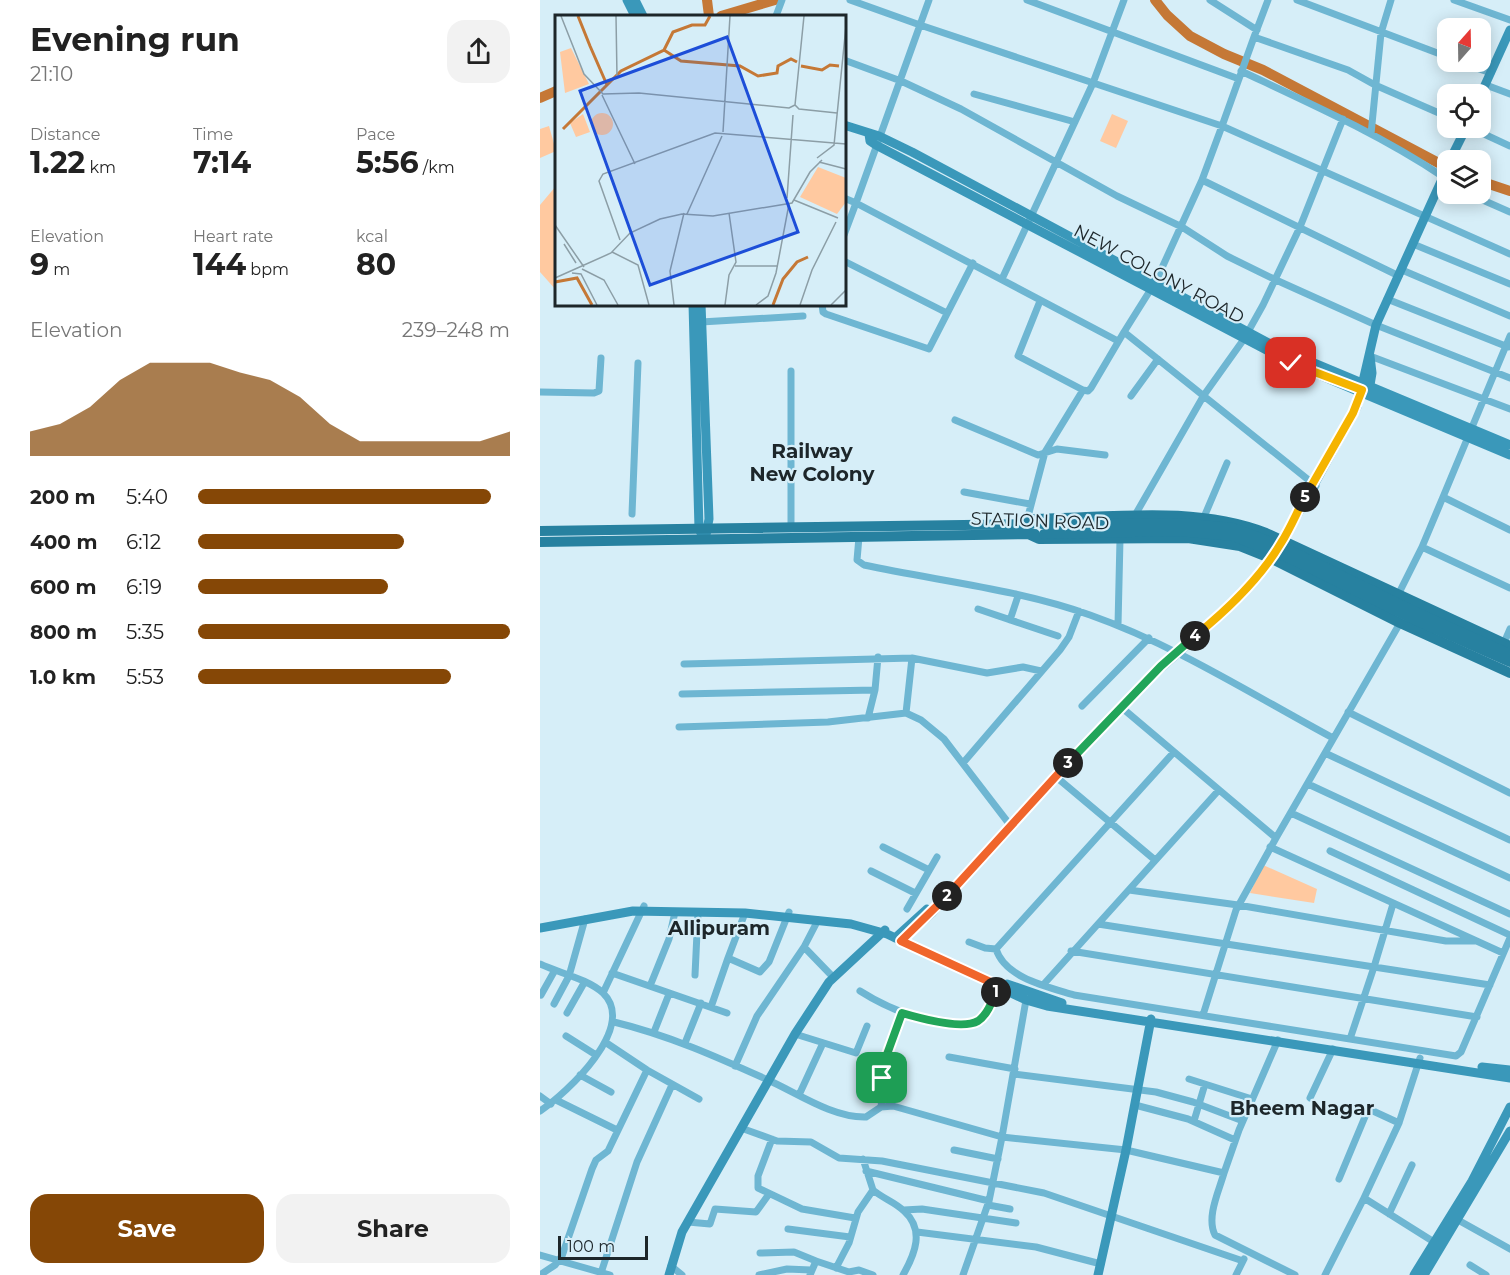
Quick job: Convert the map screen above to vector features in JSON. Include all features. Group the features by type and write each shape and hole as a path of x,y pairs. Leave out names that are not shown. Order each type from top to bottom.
{"main road":[{"path":"627,0 634,15"},
{"path":"636,0 643,15"},
{"path":"1486,84 1510,30"},
{"name":"NEW COLONY ROAD","path":"846,126 868,134 1246,335 1470,433 1510,455"},
{"path":"900,937 928,909 935,907 1121,707 1176,652 1226,609 1253,581 1283,541 1354,424 1366,388 1366,360 1370,356 1376,325 1437,191"},
{"path":"693,306 704,532"},
{"path":"701,306 704,532"},
{"name":"NEW COLONY ROAD","path":"1470,433 1510,445"},
{"path":"1027,530 1034,519 1204,518 1234,522 1283,541 1507,644"},
{"path":"1027,530 1179,523 1233,528 1279,545 1418,613 1510,654"},
{"name":"STATION ROAD","path":"540,542 790,527 1027,530 1039,539 1188,538 1215,541 1270,558 1400,623 1510,673"},
{"path":"1043,529 1178,531 1233,536 1287,557 1415,620 1510,662"},
{"name":"STATION ROAD","path":"540,531 704,532 859,537 1027,530"},
{"path":"540,922 605,909 644,909 788,915 882,930"},
{"path":"540,928 644,909 846,919 900,937 1030,994 1068,1005 1150,1021 1333,1049 1510,1070"},
{"path":"670,1270 688,1222 795,1034 833,977 882,930"},
{"path":"900,937 1026,1000 1077,1012 1420,1061 1510,1078"},
{"path":"1098,1275 1126,1150 1150,1021"},
{"path":"1414,1275 1477,1172 1510,1107"},
{"path":"1424,1275 1510,1131"}],"street":[{"path":"849,0 1222,126 1510,254"},
{"path":"846,230 929,0"},
{"path":"1028,0 1239,79"},
{"path":"1002,279 1076,122 1124,0"},
{"path":"1210,0 1256,33 1348,70 1375,85 1437,112"},
{"path":"1040,301 1018,356 1088,391 1153,285 1182,227 1202,180 1268,0"},
{"path":"1297,0 1437,53"},
{"path":"1371,130 1381,33 1391,0"},
{"path":"1454,0 1510,20"},
{"path":"846,61 900,81 961,109 1117,196 1182,227 1227,256 1276,280 1376,325 1510,378"},
{"path":"1242,68 1343,119 1371,130 1437,172"},
{"path":"1491,87 1510,94"},
{"path":"974,94 1076,122"},
{"path":"1134,517 1204,395 1246,335 1276,280 1323,172 1343,119"},
{"path":"1491,137 1510,146"},
{"path":"1202,180 1400,273 1510,316"},
{"path":"846,199 973,263 1118,341"},
{"path":"1491,204 1510,212"},
{"path":"1413,244 1510,284"},
{"path":"846,262 947,314"},
{"path":"823,306 826,314 924,350 932,346 973,263"},
{"path":"1387,299 1508,347"},
{"path":"701,322 804,316"},
{"path":"1124,332 1315,485"},
{"path":"1398,595 1422,547 1484,398 1508,347 1510,336"},
{"path":"1370,356 1510,409"},
{"path":"540,392 598,391 601,358"},
{"path":"1131,396 1158,359"},
{"path":"632,514 638,363"},
{"path":"790,527 791,371"},
{"path":"1027,530 1030,504 1045,452 1083,390"},
{"path":"955,420 1038,455 1058,449 1105,455"},
{"path":"1204,518 1227,463"},
{"path":"964,492 1030,504"},
{"path":"1443,497 1510,530"},
{"path":"859,537 857,560 864,565 1018,596 1079,611 1118,625 1176,652 1333,738"},
{"path":"1118,625 1120,539"},
{"path":"1422,547 1510,588"},
{"path":"1010,620 1018,596"},
{"path":"978,609 1058,636"},
{"path":"963,763 1066,641 1079,611"},
{"path":"1203,1015 1238,905 1400,623"},
{"path":"1507,644 1510,629"},
{"path":"1082,706 1149,638"},
{"path":"684,664 878,657 912,658 987,673 1023,667 1041,671"},
{"path":"868,718 875,690 878,657"},
{"path":"906,713 912,658"},
{"path":"682,694 875,690"},
{"path":"1121,707 1276,838"},
{"path":"1348,712 1510,793"},
{"path":"679,727 868,718 906,713 936,731 1010,825"},
{"path":"996,949 1174,752"},
{"path":"1325,753 1510,840"},
{"path":"1055,776 1155,860"},
{"path":"1308,784 1510,878"},
{"path":"1043,985 1071,951 1218,791"},
{"path":"1291,813 1510,914"},
{"path":"883,847 929,870"},
{"path":"1270,848 1503,952"},
{"path":"996,949 1004,963 1022,976 1074,995 1456,1056 1461,1052 1477,1017 1510,936 1330,851"},
{"path":"908,909 937,857"},
{"path":"871,871 915,893"},
{"path":"1129,890 1238,905 1446,941 1476,941"},
{"path":"1350,1039 1393,904"},
{"path":"603,993 644,909"},
{"path":"650,986 669,939 675,912"},
{"path":"695,975 699,912"},
{"path":"711,1007 745,913"},
{"path":"728,958 750,969 763,971 788,915"},
{"path":"554,1004 569,976 585,919"},
{"path":"735,1066 757,1016 804,947 818,920"},
{"path":"1098,924 1490,985"},
{"path":"969,942 996,949"},
{"path":"804,947 833,977"},
{"path":"1071,951 1477,1017"},
{"path":"540,964 603,993 612,1010 614,1022 605,1042 580,1075 553,1102 540,1111"},
{"path":"541,995 555,970"},
{"path":"612,973 727,1013"},
{"path":"567,1013 584,983"},
{"path":"860,991 902,1013 932,1021 971,1023 981,1018 999,986"},
{"path":"654,1032 669,994"},
{"path":"963,1275 984,1218 994,1181 1026,1000"},
{"path":"685,1043 701,1003"},
{"path":"881,1107 886,1057 902,1013"},
{"path":"614,1022 685,1043 834,1110 861,1117 870,1116 881,1107 907,1109 957,1126 1002,1137 1126,1150 1224,1173"},
{"path":"795,1034 856,1053 867,1026"},
{"path":"566,1036 596,1055"},
{"path":"1278,1040 1235,1140 1213,1214 1213,1231 1223,1241 1295,1275"},
{"path":"605,1042 647,1070 699,1099"},
{"path":"799,1095 823,1043"},
{"path":"1310,1098 1333,1049"},
{"path":"949,1057 1015,1072 1138,1089 1199,1104 1243,1120"},
{"path":"1325,1275 1399,1123 1420,1061"},
{"path":"540,1275 559,1261 592,1168 596,1160 608,1151 647,1070"},
{"path":"580,1075 611,1092"},
{"path":"1189,1079 1252,1099"},
{"path":"1194,1121 1205,1084"},
{"path":"599,1273 636,1162 672,1085"},
{"path":"540,1096 617,1130"},
{"path":"1135,1105 1194,1121 1235,1140"},
{"path":"1339,1179 1367,1112 1373,1111 1399,1123"},
{"path":"741,1128 772,1139 808,1141 839,1158 863,1159 994,1181 1044,1193 1112,1214 1243,1261"},
{"path":"772,1139 757,1182 758,1188 802,1209 855,1218"},
{"path":"954,1150 998,1159"},
{"path":"863,1159 873,1190 904,1210 917,1232 916,1245 903,1275"},
{"path":"1389,1214 1412,1165"},
{"path":"866,1171 1010,1209"},
{"path":"836,1268 863,1201 873,1190"},
{"path":"688,1222 710,1224 714,1209 756,1212 769,1194"},
{"path":"1364,1198 1434,1242"},
{"path":"904,1210 922,1209 1016,1223"},
{"path":"1458,1220 1510,1249"},
{"path":"788,1229 850,1237"},
{"path":"917,1232 1036,1247 1101,1264"},
{"path":"760,1253 794,1252 836,1268 873,1275"},
{"path":"1236,1275 1248,1253"},
{"path":"540,1255 610,1275"},
{"path":"759,1275 787,1269 811,1272 816,1261"},
{"path":"1470,1265 1486,1275"},
{"path":"670,1270 682,1275"}],"shaded area":[{"path":"1112,114 1128,121 1116,148 1100,141"},
{"path":"549,126 555,151 540,158 540,129"},
{"path":"555,187 555,289 540,272 540,205"},
{"path":"1263,865 1317,889 1314,903 1250,893"}],"waterway":[{"path":"707,0 709,15"},
{"path":"724,15 775,0"},
{"path":"1155,0 1167,15 1190,36 1224,54 1263,70 1437,162"},
{"path":"540,98 555,91"},
{"path":"1491,185 1510,191"}],"district":[{"name":"Railway New Colony","path":"812,462"},
{"name":"Allipuram","path":"719,928"},
{"name":"Bheem Nagar","path":"1302,1108"}],"route":[{"path":"882,1078 886,1057 902,1013 932,1021 963,1024 977,1022 988,1008 999,986 901,941 932,913 1055,776 1146,681 1213,622 1253,581 1283,541 1353,413 1362,390 1291,363"}]}
